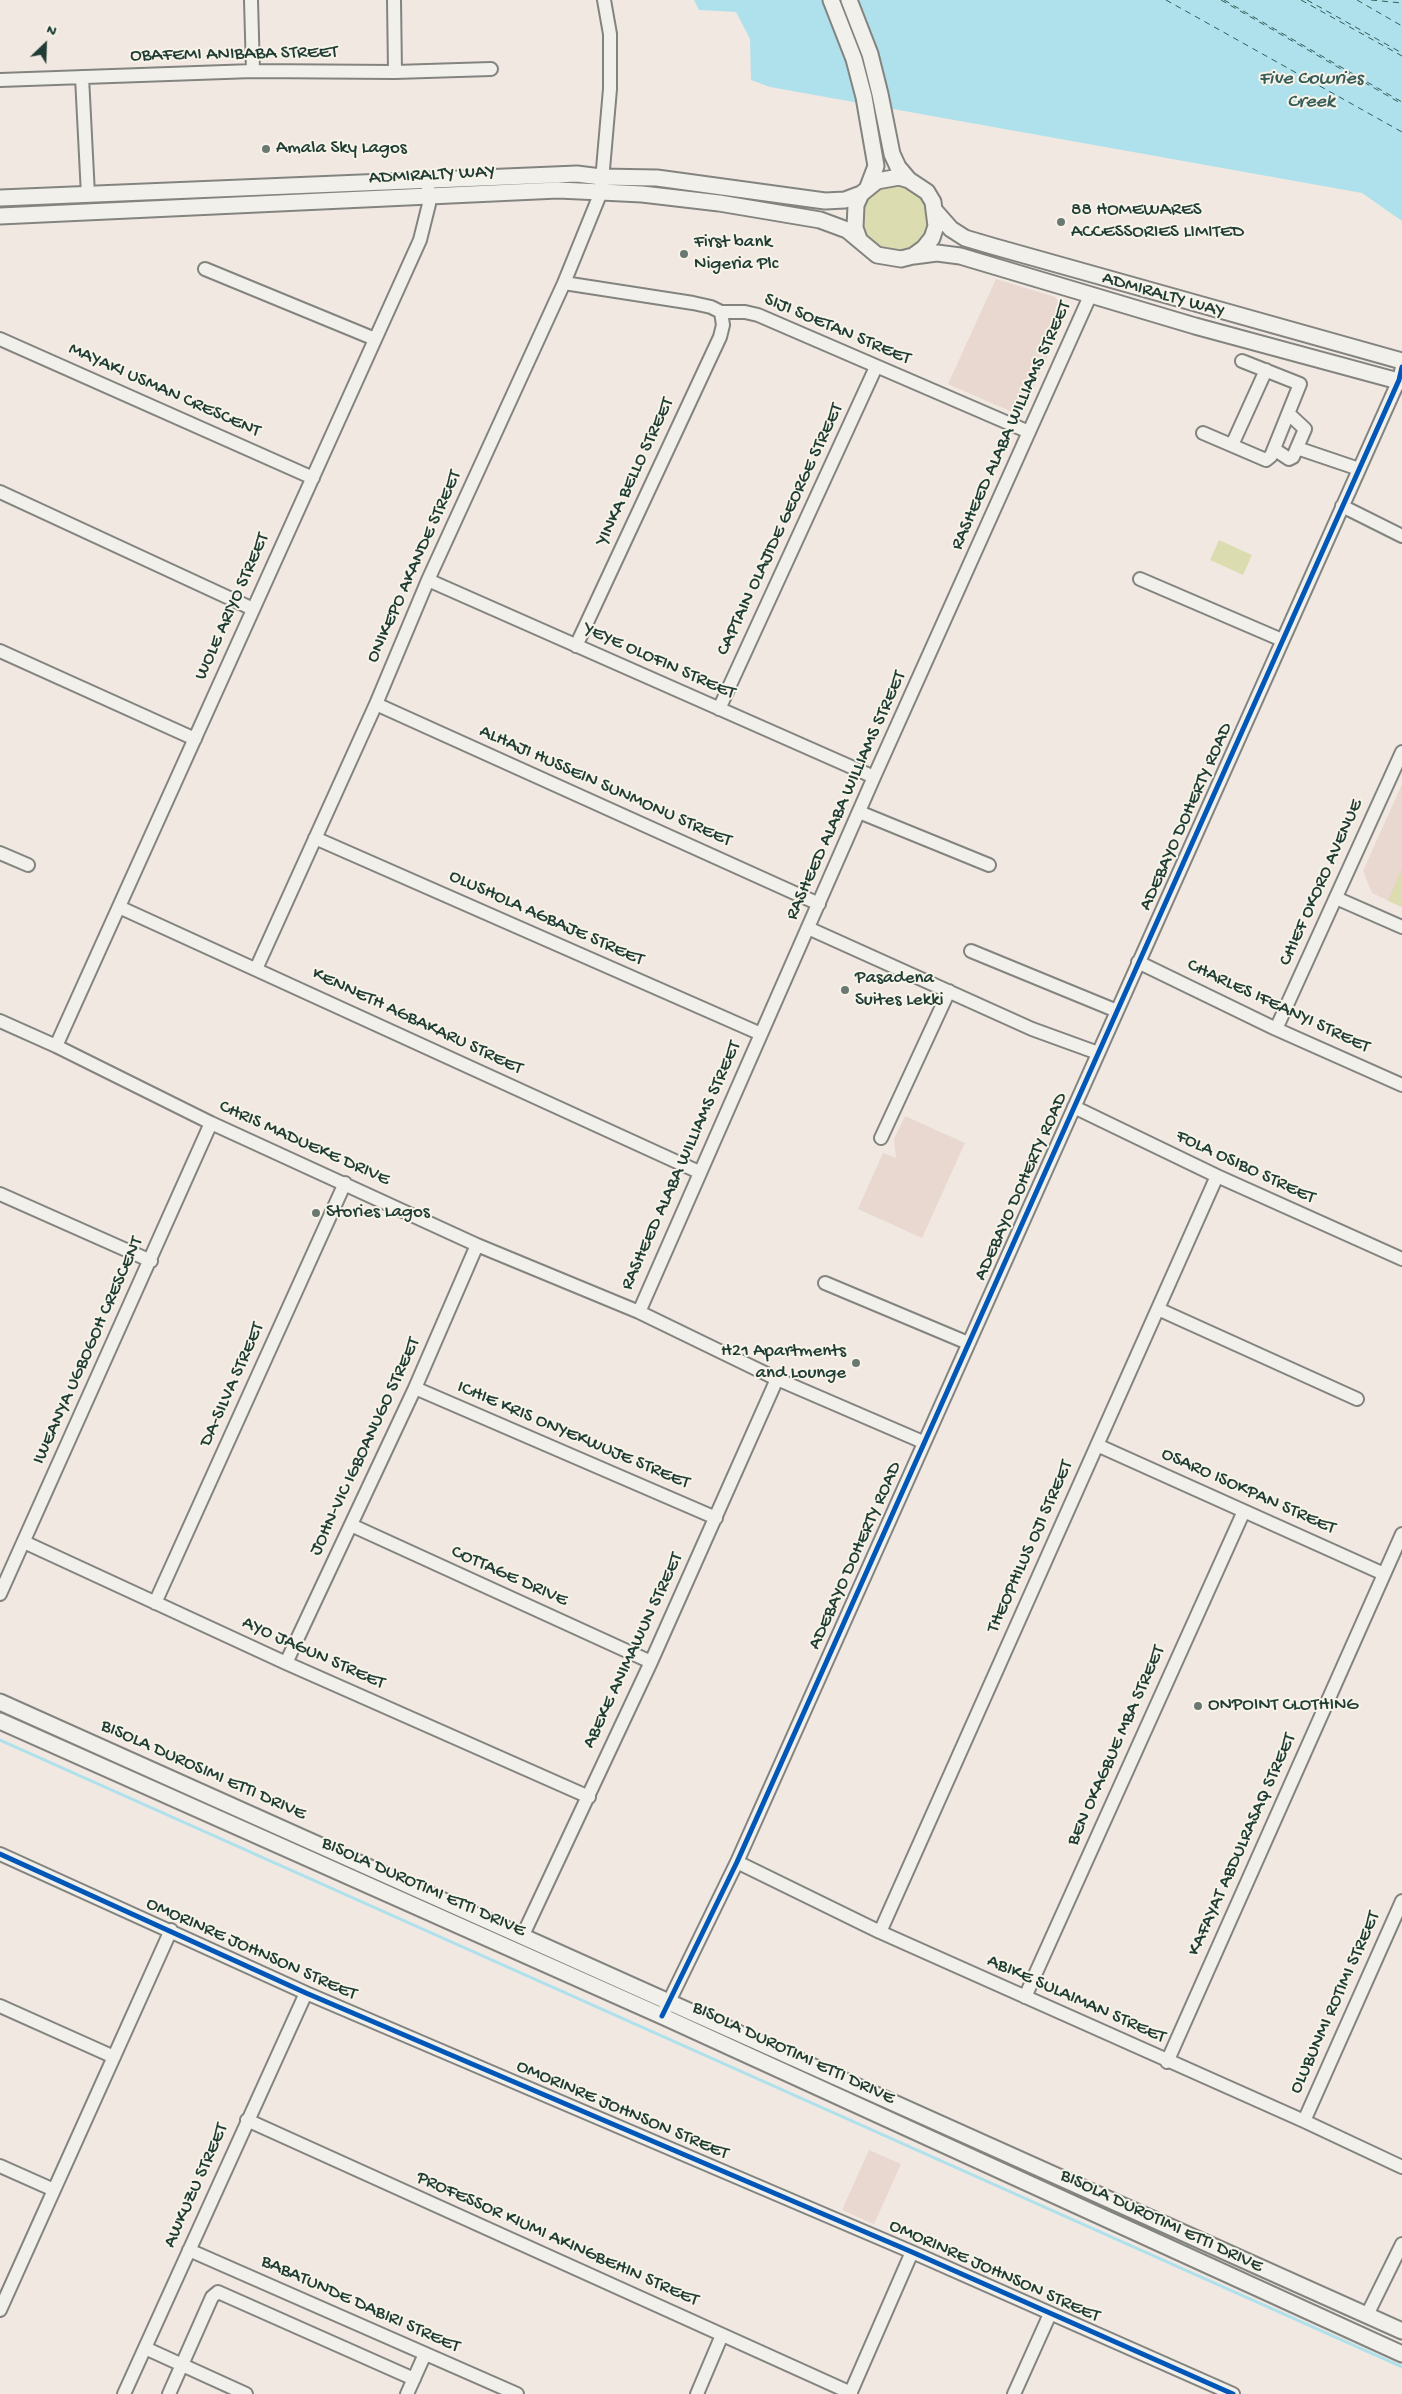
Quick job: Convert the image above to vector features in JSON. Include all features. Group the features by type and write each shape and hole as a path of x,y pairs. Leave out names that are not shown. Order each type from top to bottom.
{"main road":[{"path":"832,0 854,59 882,146 910,180 927,192 936,212 936,226 932,238 924,248 913,256 901,259 883,257 867,248 859,239 854,216 876,166 882,146 880,94 870,54 849,0"},
{"name":"ADMIRALTY WAY","path":"0,198 577,174 601,185 642,194 800,216 839,226 859,239"},
{"name":"ADMIRALTY WAY","path":"0,216 558,190 657,178 824,201 844,200 865,190"},
{"path":"865,190 888,178 910,180"},
{"name":"ADMIRALTY WAY","path":"936,212 952,229 965,238 1402,361"},
{"name":"ADMIRALTY WAY","path":"913,256 937,253 960,256 1090,296 1401,376"},
{"name":"BISOLA DUROSIMI ETTI DRIVE","path":"0,1702 1402,2330"},
{"name":"BISOLA DUROTIMI ETTI DRIVE","path":"0,1721 662,2016 1402,2354"}],"street":[{"path":"251,0 253,70"},
{"path":"394,0 395,72"},
{"name":"ONIKEPO AKANDE STREET","path":"256,969 376,704 428,580 564,283 601,185 610,89 610,34 604,0"},
{"name":"OBAFEMI ANIBABA STREET","path":"0,80 253,70 395,72 491,70"},
{"path":"82,77 88,195"},
{"name":"WOLE ARIYO STREET","path":"56,1046 420,240 428,213 429,196 426,180"},
{"path":"205,269 375,339"},
{"name":"SIJI SOETAN STREET","path":"564,283 693,303 711,307 721,312 745,312 758,315 1029,432"},
{"name":"RASHEED ALABA WILLIAMS STREET","path":"639,1312 699,1172 1090,296"},
{"name":"YINKA BELLO STREET","path":"576,646 720,337 723,325 721,312"},
{"name":"MAYAKI USMAN CRESCENT","path":"0,339 313,478"},
{"path":"1203,433 1269,460 1300,384 1242,361"},
{"name":"CAPTAIN OLAJIDE GEORGE STREET","path":"719,710 876,367"},
{"path":"1232,445 1266,370"},
{"name":"ADEBAYO DOHERTY ROAD","path":"662,2016 737,1862 1401,376"},
{"path":"1274,449 1291,460 1297,448 1304,429 1289,414"},
{"path":"1297,448 1359,469"},
{"path":"0,492 253,609"},
{"path":"1342,506 1402,536"},
{"path":"1140,579 1282,640"},
{"name":"YEYE OLOFIN STREET","path":"428,580 874,778"},
{"path":"0,650 195,738"},
{"name":"ALHAJI HUSSEIN SUNMONU STREET","path":"376,704 819,904"},
{"name":"CHIEF OKORO AVENUE","path":"1276,1029 1402,752"},
{"path":"859,812 989,865"},
{"name":"OLUSHOLA AGBAJE STREET","path":"315,838 761,1034"},
{"path":"0,853 28,865"},
{"path":"1336,898 1402,927"},
{"name":"KENNETH AGBAKARU STREET","path":"119,907 699,1172"},
{"path":"808,928 1032,1028 1098,1053"},
{"path":"971,951 1117,1011"},
{"name":"CHARLES IFEANYI STREET","path":"1138,962 1276,1029 1402,1085"},
{"path":"881,1138 949,992"},
{"name":"CHRIS MADUEKE DRIVE","path":"0,1021 56,1046 211,1123 477,1245 639,1312 777,1380 924,1442"},
{"name":"FOLA OSIBO STREET","path":"1074,1108 1217,1176 1402,1259"},
{"name":"IWEANYA UGBOGOH CRESCENT","path":"0,1594 211,1123"},
{"name":"THEOPHILUS OJI STREET","path":"880,1932 1217,1176"},
{"name":"DA-SILVA STREET","path":"155,1603 345,1183"},
{"path":"0,1194 150,1261"},
{"name":"JOHN-VIC IGBOANUGO STREET","path":"286,1663 415,1388 477,1245"},
{"path":"825,1283 968,1343"},
{"path":"1158,1310 1357,1399"},
{"name":"ABEKE ANIMAWUN STREET","path":"522,1937 651,1662 777,1380"},
{"name":"ICHIE KRIS ONYEKWUJE STREET","path":"415,1388 716,1518"},
{"name":"OSARO ISOKPAN STREET","path":"1097,1445 1384,1574"},
{"name":"BEN OKAGBUE MBA STREET","path":"1025,1997 1244,1511"},
{"name":"COTTAGE DRIVE","path":"351,1525 651,1662"},
{"name":"KAFAYAT ABDULRASAQ STREET","path":"1167,2062 1402,1534"},
{"name":"AYO JAGUN STREET","path":"24,1542 286,1663 588,1797"},
{"name":"OMORINRE JOHNSON STREET","path":"0,1854 171,1930 306,1993 912,2252 1233,2394"},
{"name":"ABIKE SULAIMAN STREET","path":"737,1862 880,1932 1167,2062 1304,2121 1402,2167"},
{"name":"OLUBUNMI ROTIMI STREET","path":"1304,2121 1402,1901"},
{"path":"0,2310 171,1930"},
{"name":"AWKUZU STREET","path":"124,2394 306,1993"},
{"path":"0,2006 114,2057"},
{"name":"PROFESSOR KIUMI AKINGBEHIN STREET","path":"247,2120 850,2394"},
{"path":"0,2166 54,2190"},
{"path":"1367,2315 1402,2244"},
{"name":"BABATUNDE DABIRI STREET","path":"189,2250 517,2394"},
{"path":"850,2394 912,2252"},
{"path":"169,2394 212,2297 218,2292 344,2346 414,2379"},
{"path":"1014,2394 1050,2314"},
{"path":"696,2394 722,2335"},
{"path":"144,2348 246,2394"},
{"path":"407,2394 425,2354"}],"shaded area":[{"path":"996,279 1055,297 1067,314 1024,407 1019,412 1012,412 948,384"},
{"path":"1402,784 1402,907 1372,893 1363,871"},
{"path":"905,1116 965,1143 922,1238 858,1209 883,1153 896,1158 894,1139"},
{"path":"869,2150 901,2164 874,2224 842,2210"}],"green space":[{"path":"895,184 908,187 919,194 926,205 929,218 926,231 919,242 908,249 895,252 882,249 871,242 864,231 861,218 864,205 871,194 882,187"},
{"path":"1219,540 1252,555 1243,575 1210,560"},
{"path":"1402,868 1402,907 1388,901"}],"water":[{"name":"Five Cowries Creek","path":"694,0 1402,0 1402,221 1362,193 770,87 751,80 750,39 736,12 699,10"}],"waterway":[{"path":"0,1740 1402,2367"}],"ferry route":[{"path":"1166,0 1402,132"},
{"path":"1221,0 1402,104"},
{"path":"1224,0 1402,102"},
{"path":"1301,0 1402,56"},
{"path":"1307,0 1402,53"},
{"path":"1357,0 1402,26"},
{"path":"1371,0 1402,3"}],"cycle path":[{"path":"662,2016 737,1862 1399,380 1402,367"},
{"path":"0,1854 306,1993 912,2252 1233,2394"}],"place":[{"name":"Amala Sky Lagos","path":"266,149"},
{"name":"88 HOMEWARES ACCESSORIES LIMITED","path":"1061,222"},
{"name":"First bank Nigeria Plc","path":"684,254"},
{"name":"Pasadena Suites Lekki","path":"845,990"},
{"name":"Stories Lagos","path":"316,1213"},
{"name":"H21 Apartments and Lounge","path":"856,1363"},
{"name":"ONPOINT CLOTHING","path":"1198,1706"}]}
